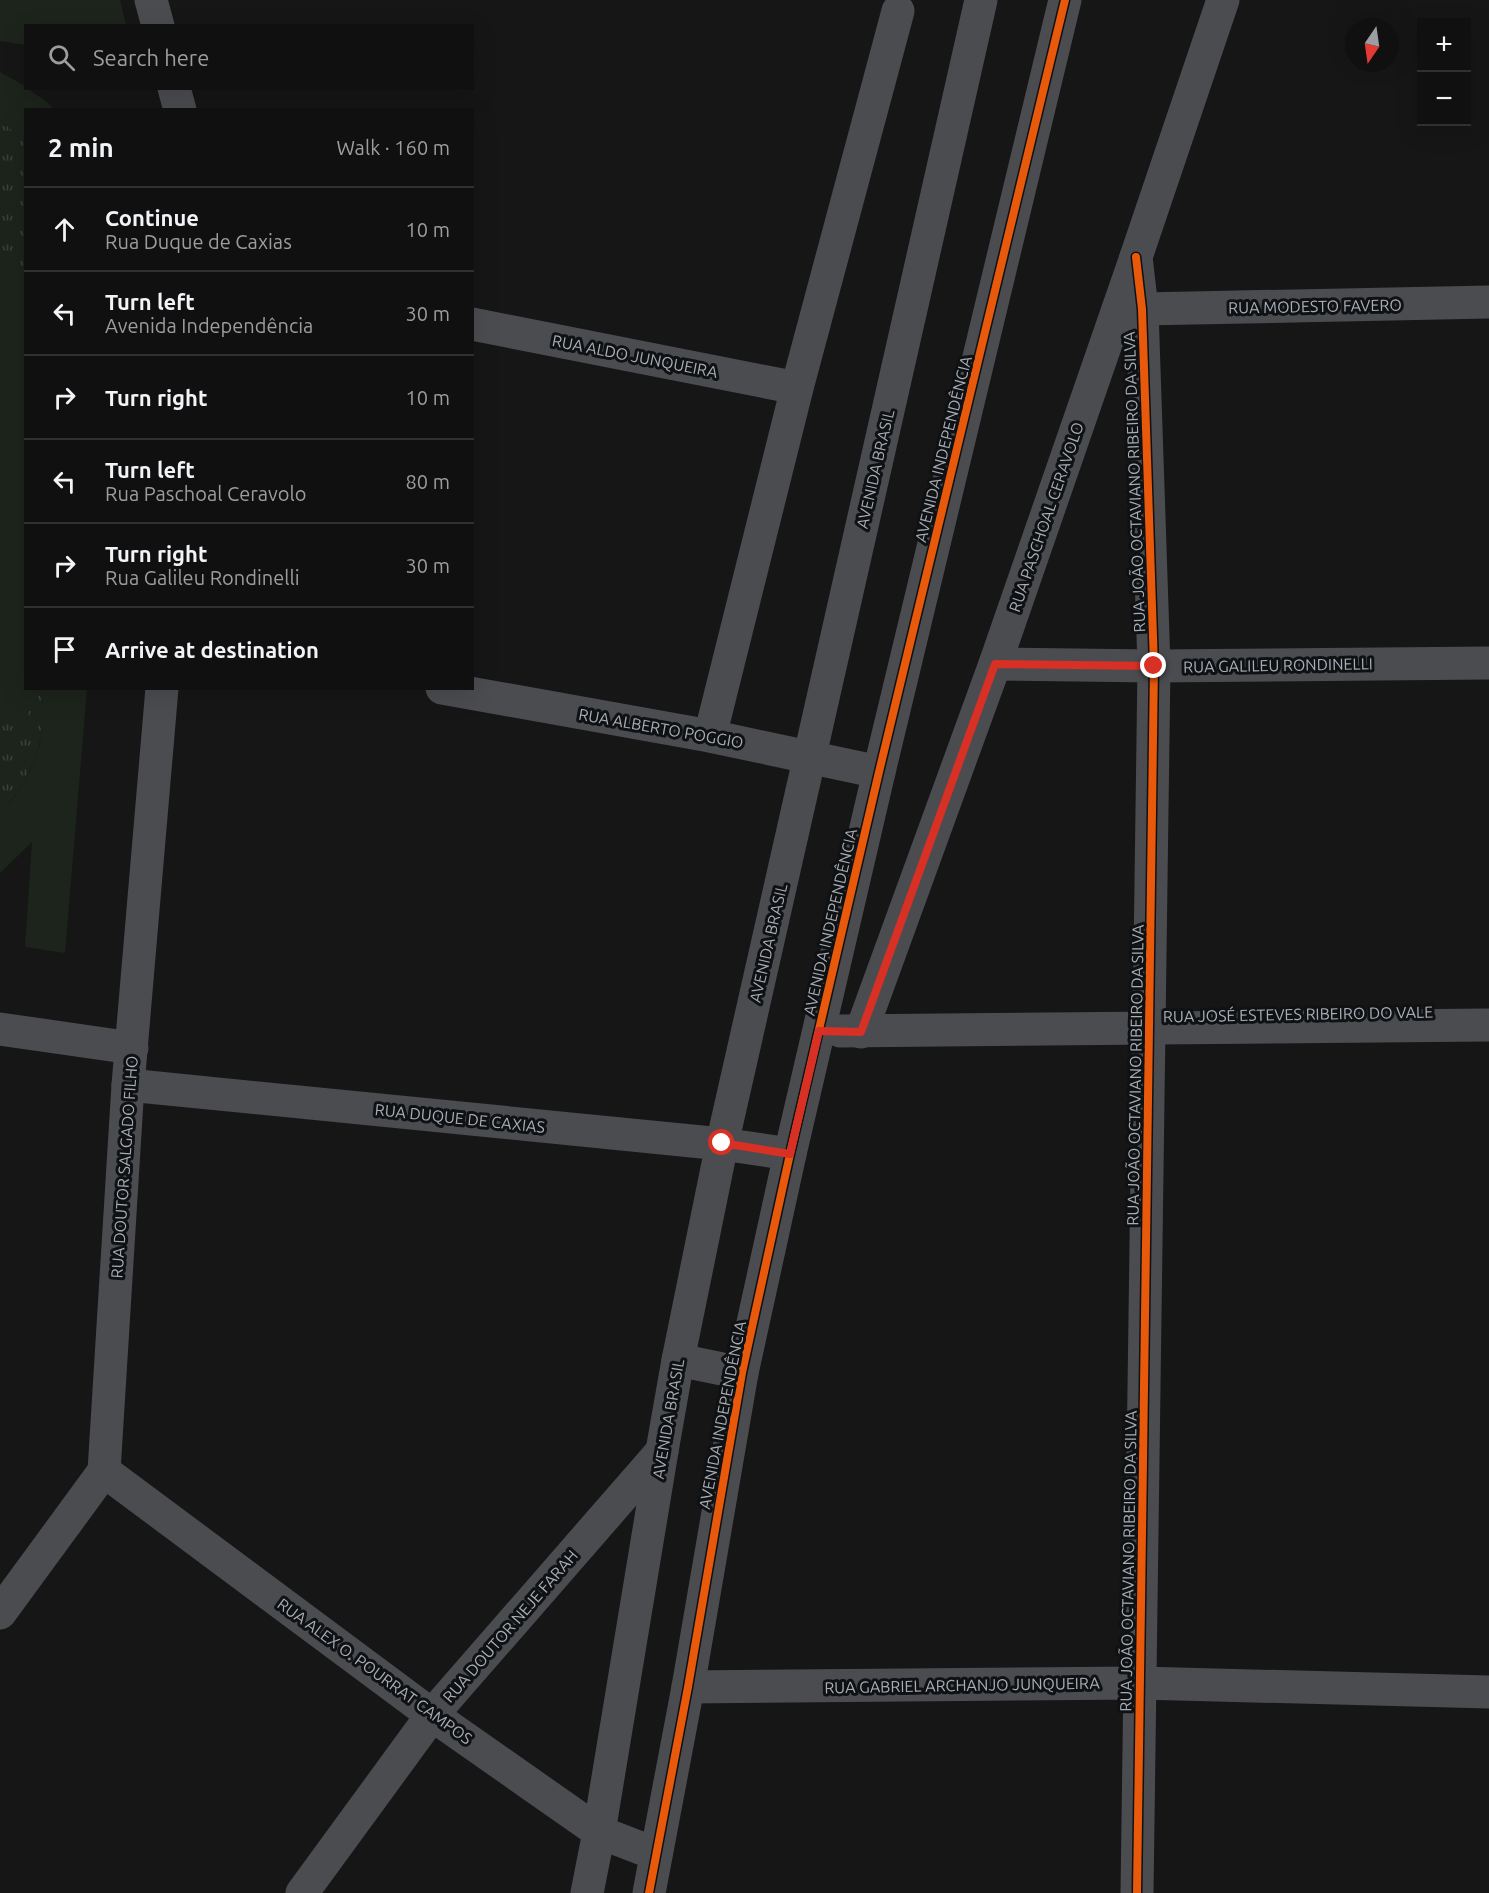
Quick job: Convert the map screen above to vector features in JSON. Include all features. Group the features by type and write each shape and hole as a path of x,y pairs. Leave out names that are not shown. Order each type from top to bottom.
{"street":[{"path":"151,0 157,24"},
{"name":"AVENIDA BRASIL","path":"587,1893 678,1360 722,1143 981,0"},
{"name":"AVENIDA INDEPENDÊNCIA","path":"649,1893 688,1687 742,1373 790,1154 879,772 1065,0"},
{"name":"RUA PASCHOAL CERAVOLO","path":"861,1032 995,664 1223,0"},
{"path":"710,736 797,388 898,11"},
{"path":"175,90 179,108"},
{"name":"RUA JOÃO OCTAVIANO RIBEIRO DA SILVA","path":"1136,257 1142,309 1154,666 1137,1893"},
{"name":"RUA MODESTO FAVERO","path":"1142,309 1489,302"},
{"name":"RUA ALDO JUNQUEIRA","path":"474,324 797,388"},
{"name":"RUA GALILEU RONDINELLI","path":"995,664 1154,666 1489,663"},
{"name":"RUA DOUTOR SALGADO FILHO","path":"104,1471 128,1085 162,690"},
{"name":"RUA ALBERTO POGGIO","path":"453,690 710,736 879,772"},
{"name":"RUA JOSÉ ESTEVES RIBEIRO DO VALE","path":"819,1031 1489,1025"},
{"path":"0,1029 132,1048"},
{"name":"RUA DUQUE DE CAXIAS","path":"128,1085 722,1143 790,1154"},
{"path":"678,1360 742,1373"},
{"name":"RUA DOUTOR NEJE FARAH","path":"302,1893 432,1715 662,1451"},
{"path":"0,1613 104,1471"},
{"name":"RUA ALEX O. POURRAT CAMPOS","path":"104,1471 432,1715 599,1832 656,1854"},
{"name":"RUA GABRIEL ARCHANJO JUNQUEIRA","path":"688,1687 1140,1683 1489,1692"}],"green space":[{"path":"0,0 120,0 126,24 24,24 24,45 0,41"},
{"path":"0,72 24,85 24,90 29,90 53,108 24,108 24,140 0,120"},
{"path":"0,120 24,140 24,690 43,690 42,732 36,755 23,782 0,815"},
{"path":"0,269 24,270 24,690 31,690 28,719 0,717"},
{"path":"43,690 87,690 65,953 25,947 32,842 0,873 0,815 30,771 40,744"}],"cycle path":[{"path":"649,1893 688,1687 742,1373 790,1154 879,772 1065,0"},
{"path":"1136,257 1142,309 1154,666 1137,1893"}],"route":[{"path":"722,1143 790,1154 819,1031 861,1032 995,664 1154,666"}]}
